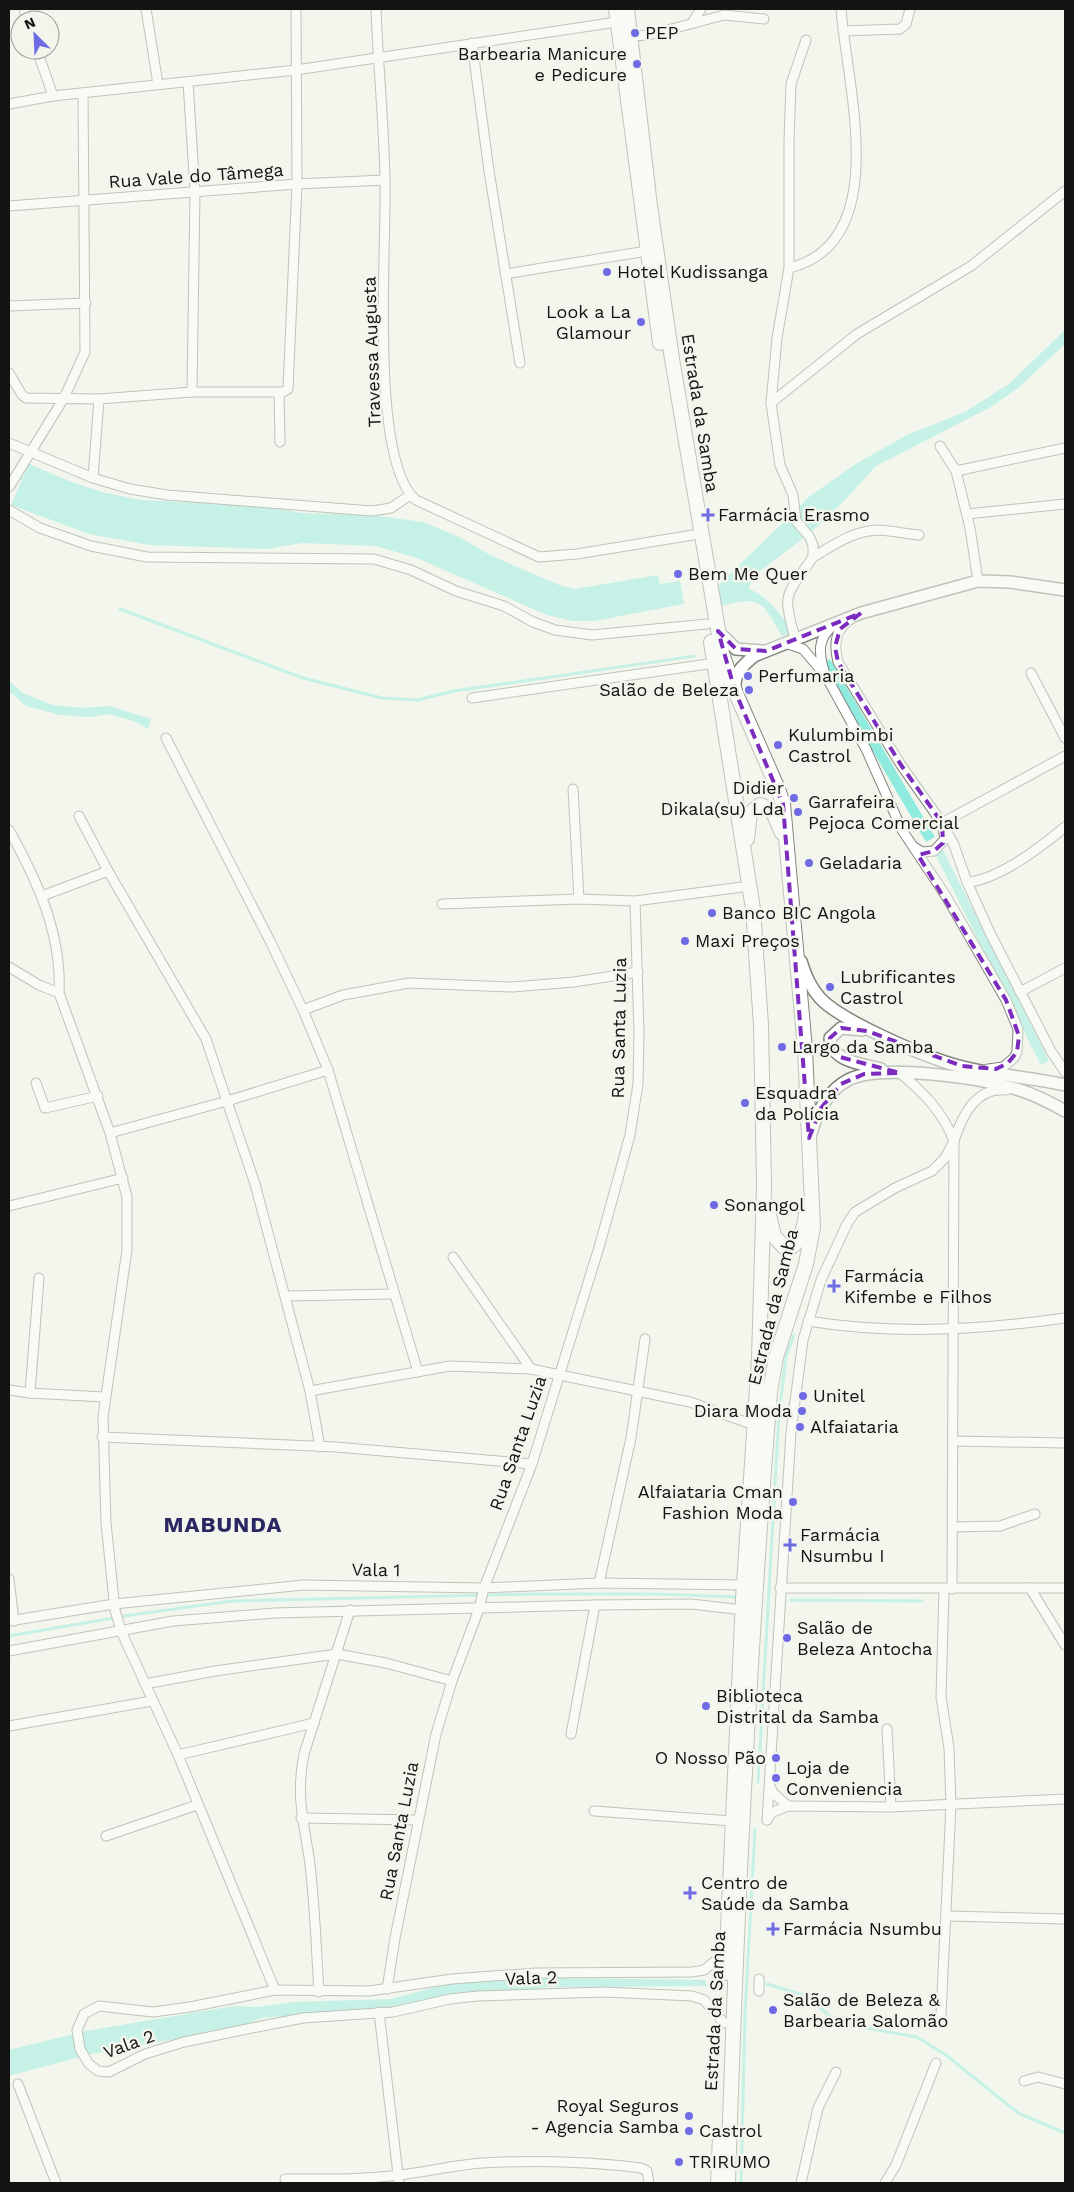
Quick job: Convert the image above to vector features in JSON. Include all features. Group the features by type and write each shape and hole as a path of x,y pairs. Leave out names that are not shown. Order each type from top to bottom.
{"main road":[{"name":"Estrada da Samba","path":"627,9 650,206 711,620 715,663 734,797 750,886 761,1026 764,1185 759,1358 732,1821 718,2183"},
{"name":"Estrada da Samba","path":"616,16 647,251 693,535 705,584"},
{"path":"735,691 735,678 742,666 754,656 861,613 978,581 1010,582 1065,590"},
{"name":"Estrada da Samba","path":"711,620 735,691 778,788 783,804 797,944 813,1227 810,1248 776,1357 770,1392 749,1695 734,1987 728,2183"},
{"path":"711,620 736,649 766,651"},
{"path":"746,860 747,828 750,813 760,805 772,810 789,852"},
{"path":"797,944 804,973 820,998 840,1015 897,1042 946,1062 1065,1085"},
{"path":"897,1042 847,1027 836,1031 830,1038 832,1048 840,1057 850,1061 900,1073 1004,1086 1045,1100 1065,1111"},
{"path":"809,1138 821,1108 833,1091 841,1084 864,1074 900,1073"},
{"path":"764,1185 774,1236 786,1250 794,1247 800,1239 812,1184"}],"street":[{"path":"146,9 158,84"},
{"path":"9,373 22,395 26,398 99,399 192,392 279,392 288,389 297,184 296,9"},
{"name":"Travessa Augusta","path":"376,9 385,180 385,360 388,422 404,488 410,495"},
{"path":"692,22 701,9"},
{"path":"789,268 815,259 837,238 851,203 855,186 854,117 841,9"},
{"path":"843,31 900,29 906,24 910,9"},
{"path":"631,36 649,35 724,15 764,19"},
{"path":"9,104 53,96 296,70 472,43 616,16"},
{"path":"806,40 791,84 789,268 777,338 771,403 780,465 792,496 794,510 814,551 813,557 790,590 786,599 790,640 803,649 826,676 866,749 910,844 942,889 1006,1000 1018,1029 1019,1045 1014,1058 996,1070 978,1069"},
{"path":"472,43 505,274 520,363"},
{"path":"40,60 53,96"},
{"path":"188,82 195,192 192,392"},
{"path":"9,487 30,450 64,398 85,352 83,93"},
{"name":"Rua Vale do Tâmega","path":"9,206 297,184 385,180"},
{"path":"771,403 857,334 971,266 1065,191"},
{"path":"505,274 647,251"},
{"path":"9,306 86,303"},
{"path":"279,392 280,442"},
{"path":"93,478 99,399"},
{"path":"9,443 30,450 93,478 130,489 167,495 372,511 391,508 410,495 416,500 539,557 577,554 693,535"},
{"path":"940,446 956,471 967,514 978,581"},
{"path":"956,471 1065,448"},
{"path":"967,514 1065,504"},
{"path":"9,510 40,528 91,546 147,557 374,559 411,570 456,591 504,606 533,622 555,630 592,635 711,620"},
{"path":"813,557 850,536 866,531 886,530 919,535"},
{"path":"861,613 846,622 840,629 834,648 838,662 896,758 942,823 954,845 967,882 990,933 1020,992 1064,1068"},
{"path":"826,676 819,651 820,644 830,628 838,622"},
{"path":"472,698 715,663"},
{"path":"1031,673 1065,738"},
{"path":"166,738 303,1010 328,1070 393,1294 418,1372"},
{"path":"942,823 1065,756"},
{"path":"572,789 579,899"},
{"path":"79,816 108,872 206,1039 255,1184 310,1391 320,1447"},
{"path":"910,844 922,852 929,853 939,848 945,839 942,823"},
{"path":"967,882 975,881 1007,867 1065,828"},
{"path":"9,830 42,896 56,944 60,967 59,993 110,1133 123,1178 129,1218 127,1250 104,1397 102,1437 106,1523 115,1607 120,1628 178,1755 197,1805 275,1990"},
{"path":"42,896 108,872"},
{"path":"442,904 579,899 635,901 750,886"},
{"name":"Rua Santa Luzia","path":"387,1989 436,1734 452,1681 480,1608 483,1591 532,1464 600,1244 630,1136 638,1084 638,972 635,901"},
{"path":"1020,992 1065,968"},
{"path":"11,972 59,993"},
{"path":"303,1010 343,994 409,983 512,988 574,982 638,972"},
{"path":"110,1133 227,1101 328,1070"},
{"path":"900,1073 930,1100 946,1123 954,1141"},
{"path":"36,1083 45,1108 98,1096"},
{"path":"941,2015 948,1916 951,1805 949,1748 941,1697 954,1527 954,1141 963,1116 979,1097 989,1090 1002,1089 1026,1093"},
{"name":"Estrada da Samba","path":"769,1783 780,1588 794,1396 808,1321 821,1280 847,1224 855,1212 889,1191 932,1171 945,1158 954,1141"},
{"path":"9,1206 123,1178"},
{"path":"453,1257 531,1370"},
{"path":"30,1394 38,1278"},
{"path":"286,1296 393,1294"},
{"path":"808,1321 868,1328 955,1328 1065,1318"},
{"path":"599,1583 631,1438 645,1339"},
{"path":"310,1391 450,1366 531,1370 638,1390 690,1402 754,1425"},
{"path":"9,1390 30,1394 104,1397"},
{"path":"102,1437 423,1453 532,1464"},
{"path":"954,1441 1065,1443"},
{"path":"954,1527 1000,1526 1035,1514"},
{"path":"9,1579 12,1621"},
{"name":"Vala 1","path":"12,1621 303,1585 483,1591 599,1583 745,1585"},
{"path":"780,1588 948,1590 1065,1588"},
{"path":"1030,1588 1065,1645"},
{"path":"9,1651 120,1628 173,1621 350,1610 692,1604 743,1610"},
{"path":"571,1734 596,1605"},
{"path":"318,1992 314,1906 301,1818 300,1774 304,1754 350,1610"},
{"path":"145,1684 215,1671 337,1654 386,1663 452,1681"},
{"path":"9,1726 152,1701"},
{"path":"178,1755 314,1723"},
{"path":"887,1729 891,1807"},
{"path":"769,1783 767,1820 771,1812 788,1806 891,1807 1065,1799"},
{"path":"769,1783 773,1793 788,1806"},
{"path":"106,1836 197,1805"},
{"path":"594,1811 732,1821"},
{"path":"301,1818 418,1820"},
{"path":"948,1916 1065,1918"},
{"name":"Vala 2","path":"724,2023 704,2000 692,1996 604,1992 478,1996 379,2012 303,2018 184,2042 145,2054 109,2072 98,2071 89,2064 78,2040 77,2030 84,2014 100,2006 153,2012 190,2008 275,1990 318,1992 387,1989 452,1979 536,1973 692,1972 704,1970 726,1952"},
{"path":"759,1980 759,1991"},
{"path":"379,2012 399,2179"},
{"path":"885,2183 896,2164 936,2063"},
{"path":"801,2183 818,2108 836,2072"},
{"path":"1024,2081 1038,2077 1065,2084"},
{"path":"18,2084 56,2183"},
{"path":"285,2179 399,2179 480,2163 578,2160 641,2168 647,2171 649,2183"}],"highlighted area":[{"path":"861,613 840,629 835,647 838,662 901,765 942,823 943,843 934,851 918,855 1006,1000 1019,1036 1017,1052 1008,1063 996,1069 962,1066 867,1031 841,1028 830,1038 832,1048 840,1057 900,1073 864,1074 841,1084 821,1108 809,1138 783,804 735,691 718,631 736,649 766,651"}],"water":[{"path":"1065,330 1065,344 1017,389 989,408 876,466 842,503 810,533 751,578 749,589 768,601 793,632 782,636 770,615 759,604 745,601 721,606 719,585 810,496 859,462 907,435 965,412 1009,384"},
{"path":"29,464 69,481 102,492 140,500 263,506 301,513 371,515 423,522 459,537 492,556 559,585 575,589 658,575 660,584 680,581 684,604 594,621 573,621 547,615 417,558 376,546 302,543 267,549 150,545 89,534 11,505"},
{"path":"830,659 935,837 926,842 822,664"},
{"path":"9,681 23,693 52,705 83,708 109,706 151,719 148,729 134,721 108,714 90,717 60,715 26,706 9,691"},
{"path":"943,850 1049,1061 1041,1065 935,854"},
{"path":"546,1978 706,1980 706,1986 546,1987 514,1994 394,2009 261,2018 238,2028 91,2054 9,2076 9,2050 86,2031 234,2006 258,2007 294,2002 391,1999 447,1984"}],"waterway":[{"path":"9,474 26,480"},
{"path":"120,609 303,678 382,698 417,700 454,691 695,656"},
{"path":"758,1782 779,1414 786,1357 794,1335"},
{"path":"9,1636 131,1615 232,1601 536,1594 656,1594 738,1597"},
{"path":"791,1600 922,1601"},
{"path":"741,2183 745,2014 755,1830"},
{"path":"767,1984 806,1996 838,2023 917,2037 946,2055 1018,2113 1065,2133"}],"place":[{"name":"PEP","path":"635,33"},
{"name":"Barbearia Manicure e Pedicure","path":"637,64"},
{"name":"Hotel Kudissanga","path":"607,272"},
{"name":"Look a La Glamour","path":"641,322"},
{"name":"Farmácia Erasmo","path":"708,515"},
{"name":"Bem Me Quer","path":"678,574"},
{"name":"Perfumaria","path":"748,676"},
{"name":"Salão de Beleza","path":"749,690"},
{"name":"Kulumbimbi Castrol","path":"778,745"},
{"name":"Didier Dikala(su) Lda","path":"794,798"},
{"name":"Garrafeira Pejoca Comercial","path":"798,812"},
{"name":"Geladaria","path":"809,863"},
{"name":"Banco BIC Angola","path":"712,913"},
{"name":"Maxi Preços","path":"685,941"},
{"name":"Lubrificantes Castrol","path":"830,987"},
{"name":"Largo da Samba","path":"782,1047"},
{"name":"Esquadra da Polícia","path":"745,1103"},
{"name":"Sonangol","path":"714,1205"},
{"name":"Farmácia Kifembe e Filhos","path":"834,1286"},
{"name":"Unitel","path":"803,1396"},
{"name":"Diara Moda","path":"802,1411"},
{"name":"Alfaiataria","path":"800,1427"},
{"name":"Alfaiataria Cman Fashion Moda","path":"793,1502"},
{"name":"Farmácia Nsumbu I","path":"790,1545"},
{"name":"Salão de Beleza Antocha","path":"787,1638"},
{"name":"Biblioteca Distrital da Samba","path":"706,1706"},
{"name":"O Nosso Pão","path":"776,1758"},
{"name":"Loja de Conveniencia","path":"776,1778"},
{"name":"Centro de Saúde da Samba","path":"690,1893"},
{"name":"Farmácia Nsumbu","path":"773,1929"},
{"name":"Salão de Beleza & Barbearia Salomão","path":"773,2010"},
{"name":"Royal Seguros - Agencia Samba","path":"689,2116"},
{"name":"Castrol","path":"689,2131"},
{"name":"TRIRUMO","path":"679,2162"}],"district":[{"name":"MABUNDA","path":"223,1524"}]}
